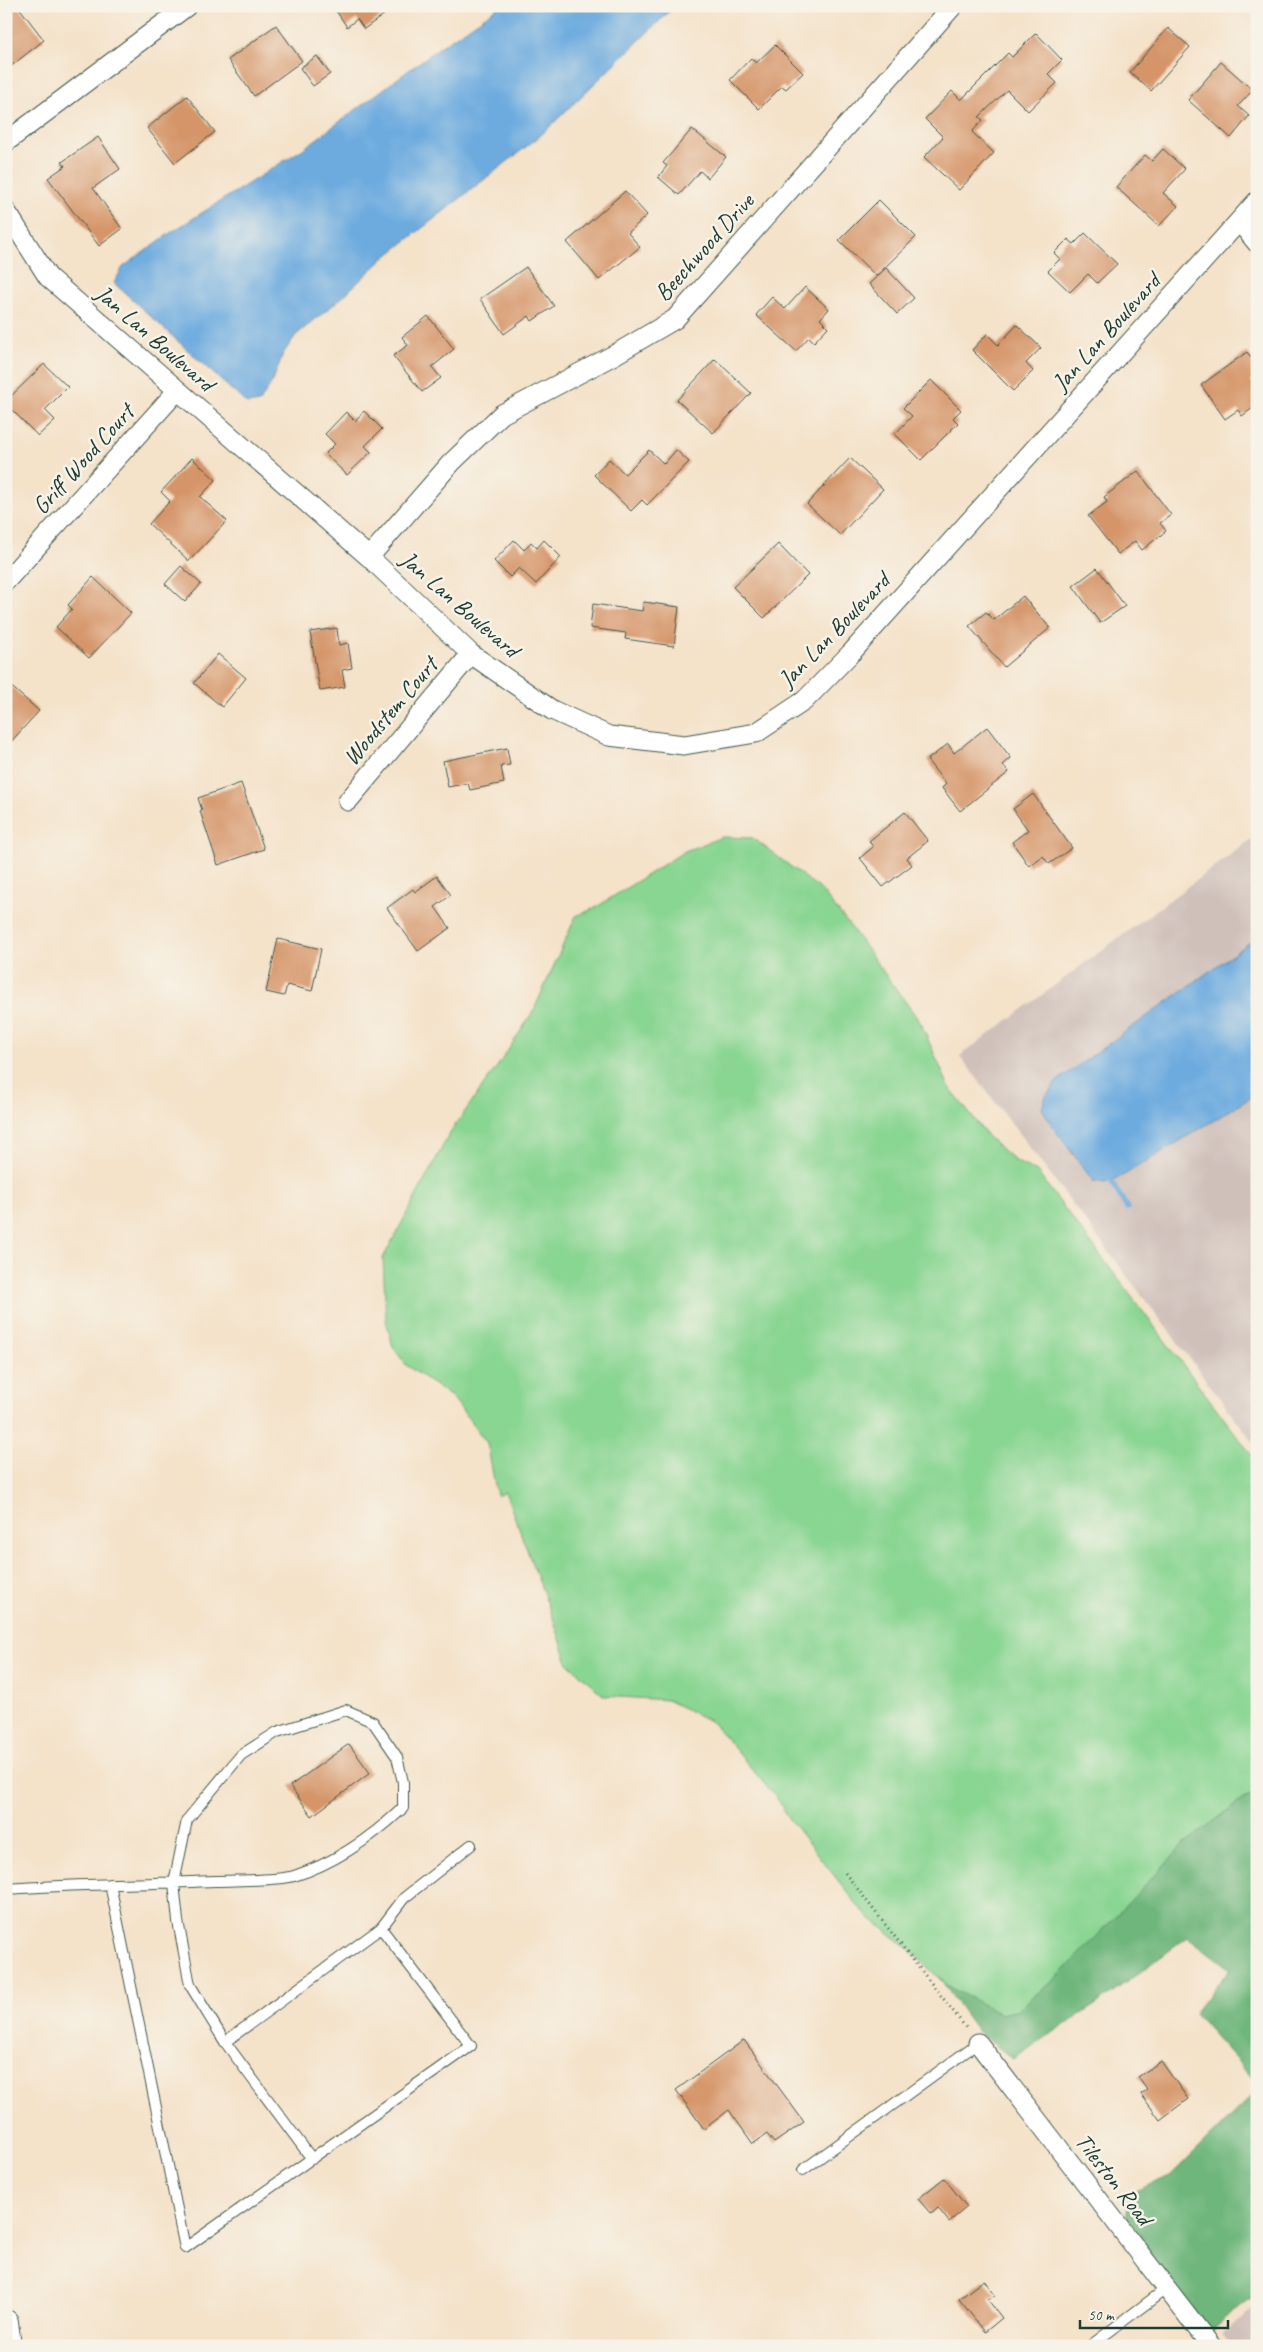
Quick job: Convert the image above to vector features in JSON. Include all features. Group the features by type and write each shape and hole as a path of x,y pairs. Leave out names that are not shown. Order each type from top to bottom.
{"street":[{"path":"6,142 187,6"},
{"name":"Beechwood Drive","path":"369,557 451,463 502,414 614,355 675,319 954,6"},
{"name":"Jan Lan Boulevard","path":"6,211 48,277 177,392 369,557 471,654 552,710 609,736 684,745 756,733 804,701 852,652 1257,201"},
{"path":"1239,221 1257,243"},
{"name":"Griff Wood Court","path":"6,581 177,392"},
{"name":"Woodstem Court","path":"348,801 471,654"},
{"name":"Tileston Road","path":"978,2043 1211,2346"},
{"path":"6,2322 9,2346"}],"lane":[{"path":"6,1889 174,1883 293,1876 339,1856 378,1832 403,1808 404,1782 397,1758 373,1722 346,1710 277,1732 241,1755 187,1820 174,1883 178,1921 190,1985 226,2042 312,2159"},
{"path":"226,2042 381,1928 404,1898 471,1845"},
{"path":"110,1884 185,2248 471,2046 381,1928"},
{"path":"803,2170 978,2043"},
{"path":"1090,2346 1167,2288"}],"path":[{"path":"845,1873 978,2043"}],"shaded area":[{"path":"1257,835 1257,1447 960,1056"},
{"path":"1257,2307 1257,2346 1230,2346 1221,2334"}],"green space":[{"path":"722,837 753,838 819,888 850,926 923,1026 921,1024 950,1089 988,1137 1015,1161 1037,1172 1257,1462 1257,1794 1243,1799 1062,1973 1016,2011 1001,2014 947,1986 910,1950 864,1913 782,1810 784,1807 712,1722 667,1700 604,1696 568,1663 505,1492 497,1496 487,1443 453,1398 406,1365 393,1347 386,1320 383,1258 451,1131 533,1012 576,916 595,908 685,851"},
{"path":"1257,1794 1257,2083 1194,2013 1230,1969 1188,1937 1095,2005 1013,2059 978,2032 937,1975 947,1986 1001,2014 1016,2011 1062,1973 1184,1844 1243,1799"},
{"path":"1257,2091 1257,2295 1215,2326 1212,2336 1125,2226 1130,2193 1170,2177"}],"water":[{"path":"500,6 675,6 540,136 384,258 338,301 296,335 283,354 273,380 260,402 247,404 114,283 123,267 170,233 303,149 440,47"},
{"path":"1257,937 1257,1094 1124,1175 1105,1183 1093,1181 1042,1109 1046,1096 1057,1081"}],"building":[{"path":"6,6 18,6 44,40 6,70"},
{"path":"333,6 396,6 364,29 357,19 347,27"},
{"path":"276,25 302,61 254,96 228,60"},
{"path":"1168,28 1190,47 1151,91 1130,72"},
{"path":"1036,33 1062,60 1048,74 1057,83 1028,111 1007,90 979,117 983,120 972,132 994,153 959,190 924,157 943,137 925,119 952,91 961,100 1008,53 1012,57"},
{"path":"775,45 803,73 786,89 782,86 759,109 730,80 751,58 756,63"},
{"path":"317,56 330,74 313,86 300,68"},
{"path":"1221,62 1253,90 1238,106 1249,116 1231,138 1188,100"},
{"path":"187,96 215,132 175,163 147,128"},
{"path":"692,129 726,157 708,178 700,171 679,195 658,177 667,166 663,163"},
{"path":"98,137 120,169 93,188 122,229 99,246 48,178 65,166 62,162"},
{"path":"1163,149 1185,169 1163,193 1178,206 1159,226 1116,187 1145,155 1152,161"},
{"path":"625,191 647,215 628,233 640,247 599,280 567,242"},
{"path":"879,200 916,237 876,276 839,240"},
{"path":"1085,233 1117,264 1097,283 1088,274 1070,292 1048,271 1060,259 1054,253 1068,239 1074,244"},
{"path":"526,267 554,306 532,321 529,316 504,334 480,299"},
{"path":"886,268 914,298 897,314 869,284"},
{"path":"805,287 829,309 820,319 828,327 814,342 809,337 796,351 756,315 772,297 785,309"},
{"path":"428,316 454,349 432,367 441,378 422,392 393,356 408,345 402,337"},
{"path":"1017,325 1041,348 1026,363 1033,371 1013,391 972,350 987,334 998,345"},
{"path":"1247,352 1257,365 1257,376 1251,381 1257,389 1257,405 1242,416 1238,410 1225,419 1201,385"},
{"path":"715,359 751,393 713,433 677,400"},
{"path":"44,364 68,387 45,410 55,420 38,436 6,404 6,401"},
{"path":"931,380 961,410 953,418 958,423 921,460 895,434 912,416 903,408"},
{"path":"364,411 382,429 365,446 371,452 347,475 325,454 335,444 325,434 346,412 355,421"},
{"path":"649,450 664,464 676,450 689,462 647,505 642,500 631,511 594,475 609,459 625,474"},
{"path":"192,458 216,480 200,497 227,521 189,561 149,524 170,501 161,492"},
{"path":"850,458 883,489 840,535 807,504"},
{"path":"1138,471 1171,515 1160,523 1166,531 1142,550 1135,541 1118,554 1088,516 1107,502 1104,497"},
{"path":"514,540 524,550 531,542 537,548 544,540 561,557 536,584 519,568 510,577 494,561"},
{"path":"778,544 808,575 764,618 733,587"},
{"path":"181,566 201,584 185,602 165,584"},
{"path":"1097,568 1125,606 1100,623 1073,586"},
{"path":"93,577 131,613 89,658 56,627 72,609 68,605"},
{"path":"1023,596 1050,628 1004,667 969,626 986,612 994,620"},
{"path":"644,602 679,607 674,646 625,639 626,633 590,628 593,604 642,611"},
{"path":"337,628 339,645 348,643 352,668 342,670 345,687 320,691 310,632"},
{"path":"218,654 246,678 222,707 194,683"},
{"path":"6,682 39,711 6,747"},
{"path":"987,727 1011,758 1003,765 1009,772 960,811 942,788 946,784 927,760 948,744 954,753"},
{"path":"507,748 510,765 501,766 504,783 470,790 468,783 448,787 443,761"},
{"path":"241,783 264,849 218,865 200,811 202,810 198,798"},
{"path":"1033,794 1072,848 1049,864 1043,856 1029,866 1012,842 1028,830 1013,809"},
{"path":"905,812 928,841 907,858 912,865 883,887 860,858 873,847 869,841"},
{"path":"437,876 451,895 435,907 450,928 418,951 387,908 413,889 415,892"},
{"path":"278,939 321,949 312,991 287,985 284,996 266,992"},
{"path":"349,1744 370,1773 312,1816 290,1786"},
{"path":"744,2040 804,2122 774,2143 767,2134 753,2144 729,2110 704,2129 676,2090"},
{"path":"1161,2061 1188,2099 1160,2120 1141,2094 1147,2090 1138,2077"},
{"path":"944,2178 967,2207 949,2222 938,2208 931,2214 918,2199"},
{"path":"984,2280 995,2295 988,2300 1002,2318 985,2332 959,2299"}],"waterway":[{"path":"1111,1181 1127,1208"}]}
